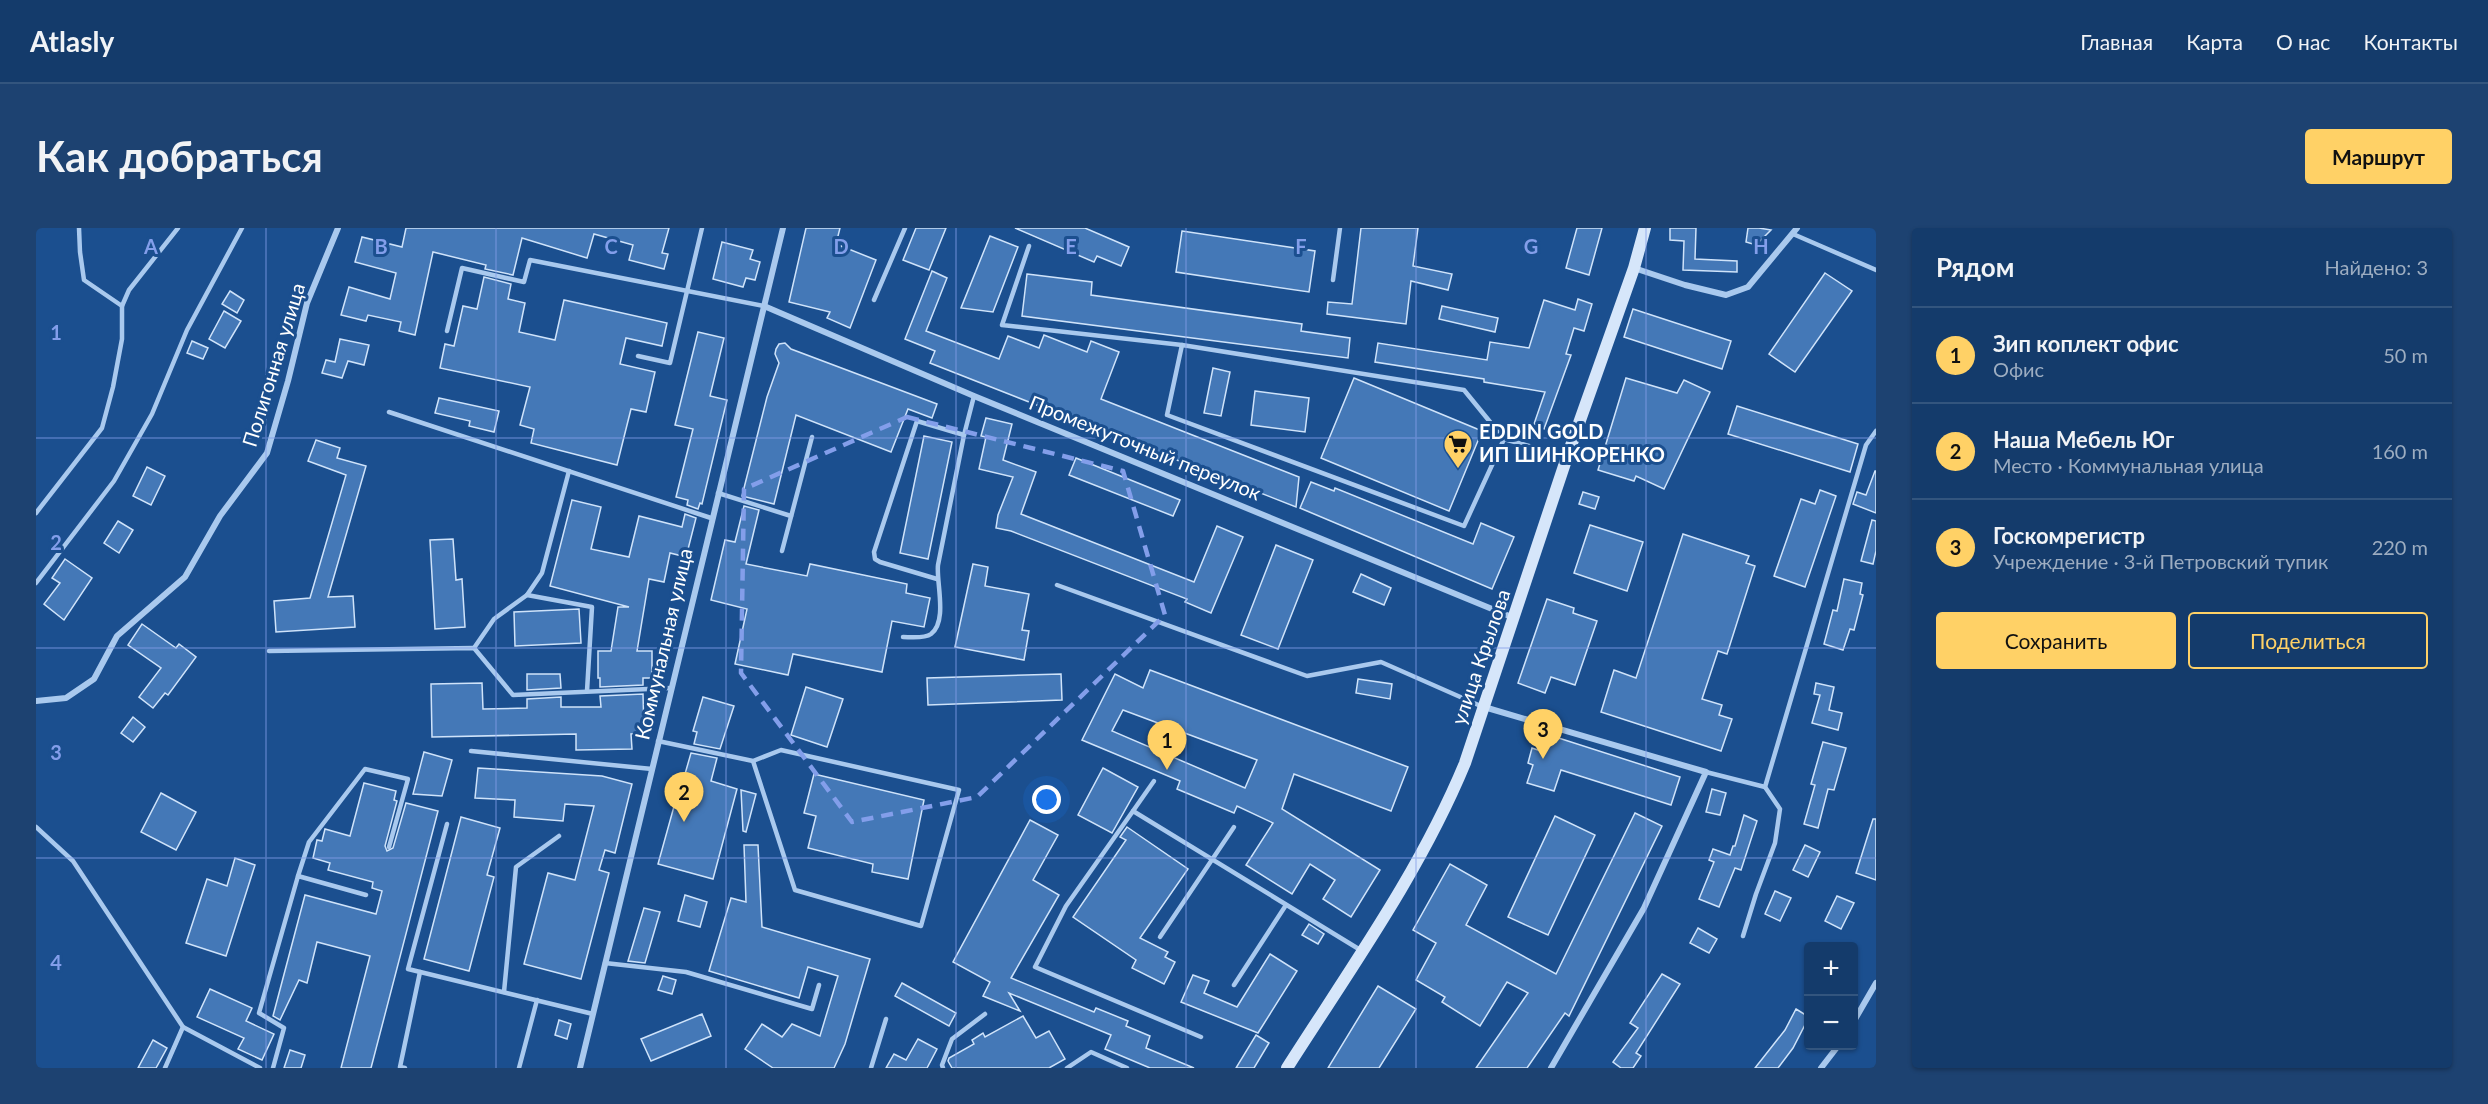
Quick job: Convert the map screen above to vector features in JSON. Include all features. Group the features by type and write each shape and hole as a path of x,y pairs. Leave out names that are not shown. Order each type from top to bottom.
{"main road":[{"name":"улица Крылова","path":"1287,1068 1362,951 1428,842 1450,799 1515,619 1634,267 1645,228"}],"street":[{"name":"Полигонная улица","path":"36,701 66,698 94,679 117,636 184,577 220,516 267,453 307,303 338,228"},
{"name":"Коммунальная улица","path":"580,1068 711,518 783,228"},
{"path":"1634,267 1685,285 1726,295 1748,287 1795,231"},
{"name":"Промежуточный переулок","path":"764,306 974,396 1515,619"},
{"path":"1484,707 1706,772 1644,908 1551,1068"},
{"path":"1858,1014 1876,983"},
{"path":"1821,1068 1835,1050"}],"lane":[{"path":"79,228 84,280 122,306"},
{"path":"36,513 102,428 122,339 122,306 129,290 178,228"},
{"path":"36,583 114,481 152,414 187,330 242,228"},
{"path":"638,356 670,363 702,228"},
{"path":"874,300 905,228"},
{"path":"1333,280 1340,228"},
{"path":"1795,231 1876,270"},
{"path":"1029,246 1002,325 1182,345 1464,390 1504,440 1568,457"},
{"path":"447,331 462,268 524,282 530,260 764,306"},
{"path":"1182,345 1167,415 1464,526 1504,440"},
{"path":"903,637 925,636 931,634 935,628 942,599 937,579 964,435 974,396"},
{"path":"389,412 711,518"},
{"path":"937,579 880,562 875,559 874,552 917,421 964,435"},
{"path":"1765,787 1866,445 1876,431"},
{"path":"782,551 812,437"},
{"path":"474,648 494,619 527,595 542,573 569,471"},
{"path":"718,493 791,516"},
{"path":"1057,585 1307,676 1381,662 1484,707"},
{"path":"527,595 592,607 587,692"},
{"path":"269,651 474,648"},
{"path":"474,648 513,695 671,688"},
{"path":"658,741 753,761 781,750 959,790 921,926 795,890 753,761"},
{"path":"471,751 652,769"},
{"path":"273,1068 284,1029 260,1013 298,876 309,842 365,769 408,779 389,847"},
{"path":"1706,772 1765,787 1780,809 1775,843 1743,936"},
{"path":"1154,781 1066,906 1035,968 1201,1037"},
{"path":"1133,811 1362,951"},
{"path":"447,824 408,969 593,1014"},
{"path":"36,827 73,861 183,1027 260,1068"},
{"path":"1160,938 1234,827"},
{"path":"504,992 516,867 559,836"},
{"path":"298,876 366,895"},
{"path":"1234,985 1286,905"},
{"path":"605,963 686,972 812,1009 819,985"},
{"path":"405,1068 400,1067 420,972"},
{"path":"519,1068 537,1000"},
{"path":"944,1068 942,1065 952,1039 985,1014"},
{"path":"872,1068 886,1019"},
{"path":"165,1068 183,1027"},
{"path":"1066,1068 1091,1052 1127,1068"}],"highlighted area":[{"path":"907,417 1123,471 1165,615 977,797 852,822 741,673 744,489"}],"building":[{"path":"406,228 669,228 662,253 668,254 664,269 629,260 633,245 594,234 587,258 522,238 513,275 485,269 486,265 433,252 415,335 399,331 401,322 368,315 366,321 341,315 349,287 390,299 396,273 355,262 362,237 402,247"},
{"path":"806,228 840,228 836,244 876,260 850,328 827,318 830,312 789,302"},
{"path":"916,228 946,228 929,270 903,260"},
{"path":"1015,228 1085,228 1129,247 1121,266 1097,256 1094,262"},
{"path":"1361,228 1418,228 1413,266 1452,274 1448,290 1411,281 1406,324 1327,314 1328,302 1352,304"},
{"path":"1577,228 1602,228 1589,275 1566,268"},
{"path":"1670,228 1696,228 1695,259 1737,261 1737,272 1683,270 1684,241 1670,240"},
{"path":"1748,228 1771,230 1756,245 1746,242"},
{"path":"1182,231 1315,251 1309,292 1176,272"},
{"path":"990,236 1018,247 993,312 961,308"},
{"path":"722,242 753,250 750,259 760,262 755,280 746,278 743,287 713,279"},
{"path":"932,271 947,278 926,331 999,359 1008,336 1039,348 1044,335 1087,352 1091,341 1119,352 1101,399 1299,477 1296,507 930,363 935,351 905,339"},
{"path":"1825,273 1852,291 1795,372 1769,354"},
{"path":"1027,274 1092,282 1091,295 1302,324 1301,331 1350,338 1348,358 1022,316"},
{"path":"484,277 511,284 508,299 525,303 519,332 555,340 564,300 667,323 662,346 626,338 620,364 655,372 646,412 631,409 617,465 531,443 534,429 520,425 530,387 440,368 445,344 454,346 463,306 477,309"},
{"path":"230,291 244,300 237,313 222,304"},
{"path":"1578,299 1592,304 1584,331 1574,328 1566,354 1571,355 1544,429 1534,424 1545,392 1484,382 1484,379 1375,362 1378,343 1487,360 1490,342 1529,348 1544,300 1575,310"},
{"path":"1442,306 1498,318 1495,332 1439,319"},
{"path":"1633,309 1731,341 1722,369 1624,337"},
{"path":"224,311 241,321 225,348 209,339"},
{"path":"698,332 724,338 710,396 727,400 702,504 700,503 698,509 687,505 688,500 676,497 693,429 675,425"},
{"path":"340,339 369,345 364,365 348,361 342,378 322,373 326,360 335,362"},
{"path":"192,341 208,348 203,359 187,353"},
{"path":"785,343 791,349 937,404 932,418 908,409 891,452 796,415 774,504 742,496 767,397 779,363 775,354 776,349 779,344"},
{"path":"1213,368 1230,372 1221,416 1204,413"},
{"path":"1354,378 1482,431 1449,511 1321,458"},
{"path":"1626,378 1677,393 1684,380 1710,392 1664,489 1636,476 1634,481 1598,470"},
{"path":"1255,391 1309,398 1305,432 1251,425"},
{"path":"439,398 499,411 494,432 469,426 470,421 435,413"},
{"path":"1737,406 1858,444 1850,472 1728,434"},
{"path":"986,418 1012,424 1003,460 1036,472 1021,514 1194,582 1217,526 1243,537 1211,613 1185,602 1187,599 1011,531 996,528 998,515 1013,477 979,469 986,437 981,436"},
{"path":"924,436 952,442 928,559 900,553"},
{"path":"316,440 340,448 337,458 366,466 328,597 353,596 355,627 276,632 274,601 310,598 346,475 308,461"},
{"path":"1076,458 1180,500 1173,516 1069,475"},
{"path":"147,467 165,476 151,505 133,496"},
{"path":"1875,471 1876,513 1853,504 1857,492 1866,495"},
{"path":"1311,482 1334,491 1335,488 1473,544 1481,523 1514,537 1492,589 1300,508"},
{"path":"1820,490 1836,496 1805,587 1774,576 1801,499 1815,504"},
{"path":"1583,492 1599,497 1595,509 1579,504"},
{"path":"572,500 601,507 591,549 629,557 639,516 682,527 685,514 696,518 686,557 670,553 664,582 649,579 637,651 652,651 652,678 643,678 643,685 600,687 600,678 598,678 598,651 611,651 618,607 629,607 550,586"},
{"path":"744,506 759,510 746,564 807,576 810,564 907,584 906,593 930,598 924,627 892,621 882,672 793,654 788,675 735,664 747,609 711,600 725,540 735,542"},
{"path":"1872,520 1876,521 1876,551 1873,564 1861,561"},
{"path":"118,521 133,530 119,553 104,543"},
{"path":"1590,525 1643,542 1627,591 1574,573"},
{"path":"1683,534 1749,556 1746,563 1755,566 1727,654 1718,651 1702,699 1722,705 1719,715 1732,719 1721,751 1601,712 1614,670 1636,678"},
{"path":"453,539 456,580 462,579 465,627 435,629 430,540"},
{"path":"1276,545 1313,560 1278,649 1241,635"},
{"path":"65,559 92,578 64,620 44,604 60,583 52,578"},
{"path":"973,564 988,567 985,586 1029,594 1022,630 1029,631 1024,660 955,647"},
{"path":"1361,574 1391,588 1384,605 1353,592"},
{"path":"1844,579 1862,583 1860,594 1863,595 1854,630 1850,629 1843,650 1824,644 1833,610 1837,611"},
{"path":"1547,599 1574,608 1573,613 1597,621 1575,685 1551,677 1545,693 1518,683"},
{"path":"579,609 581,643 515,646 514,612"},
{"path":"142,624 176,648 179,644 196,657 168,695 165,693 153,708 139,697 161,668 128,645"},
{"path":"1150,670 1408,767 1391,811 1294,774 1282,809 1380,870 1351,917 1323,899 1335,880 1310,864 1292,894 1246,865 1273,823 1237,806 1234,813 1177,789 1180,781 1082,740 1115,674 1143,688","holes":["1123,710 1257,760 1245,788 1112,731"]},
{"path":"527,674 560,674 561,688 527,690"},
{"path":"1061,674 1062,700 928,705 927,678"},
{"path":"1358,679 1392,684 1390,699 1356,693"},
{"path":"482,683 483,709 527,708 527,699 561,697 561,707 601,707 600,696 643,694 644,733 631,734 632,749 576,750 576,734 432,737 431,684"},
{"path":"1816,683 1834,687 1829,710 1842,713 1838,730 1812,723 1820,695 1814,694"},
{"path":"806,687 843,699 827,747 791,735"},
{"path":"703,697 734,706 720,749 694,744 697,732 693,731"},
{"path":"133,717 145,727 133,742 121,733"},
{"path":"1543,733 1680,777 1671,805 1561,770 1554,791 1527,783 1533,765 1528,763 1532,748 1538,750"},
{"path":"1823,742 1846,748 1834,790 1828,789 1818,828 1804,824 1815,785 1811,784"},
{"path":"424,752 452,760 442,796 413,794"},
{"path":"691,753 717,758 711,781 737,789 713,879 658,864"},
{"path":"478,768 602,776 632,784 615,853 605,850 599,870 609,873 581,979 524,964 548,873 575,880 594,806 565,804 563,821 514,817 515,800 475,798"},
{"path":"1103,768 1138,787 1112,833 1078,815"},
{"path":"814,774 924,800 908,879 872,872 873,864 808,848 816,816 804,813"},
{"path":"364,783 396,791 394,800 397,801 385,846 387,851 393,848 406,803 438,811 371,1068 341,1068 370,956 317,942 307,983 299,980 280,1020 273,1016 305,895 376,914 382,891 372,888 373,882 328,870 330,863 313,858 317,840 322,841 325,829 350,836"},
{"path":"1712,789 1726,793 1720,815 1706,812"},
{"path":"741,790 756,794 746,832 743,831"},
{"path":"161,793 196,812 176,850 141,832"},
{"path":"1635,813 1662,826 1569,1016 1565,1013 1527,1068 1476,1068 1528,993 1507,982 1480,1026 1442,1002 1445,997 1416,980 1436,943 1413,930 1450,864 1487,885 1466,925 1556,974"},
{"path":"1744,815 1757,821 1741,870 1735,868 1719,907 1699,899 1714,862 1709,860 1713,849 1730,855"},
{"path":"1555,816 1595,835 1548,935 1508,917"},
{"path":"461,817 500,828 487,875 494,877 469,971 424,959"},
{"path":"1873,819 1876,819 1876,880 1856,873"},
{"path":"1030,820 1058,835 1033,880 1059,895 1011,978 1094,1012 1096,1008 1128,1021 1126,1026 1150,1036 1146,1048 1194,1068 1150,1068 1105,1049 1111,1035 1009,993 1020,1011 983,996 990,982 953,962"},
{"path":"1127,827 1188,869 1140,938 1168,952 1165,957 1175,962 1164,984 1132,968 1136,960 1073,917 1126,840 1120,837"},
{"path":"744,845 758,845 762,927 870,959 845,1044 834,1068 773,1068 745,1049 762,1024 782,1037 792,1024 820,1036 838,976 808,967 799,998 709,971 731,898 746,902"},
{"path":"1805,845 1820,852 1808,877 1793,870"},
{"path":"235,858 255,865 226,956 186,943 207,879 227,886"},
{"path":"1775,891 1791,898 1780,921 1765,914"},
{"path":"685,895 707,902 700,927 678,921"},
{"path":"1837,896 1854,903 1841,929 1825,921"},
{"path":"644,908 660,912 645,963 628,961"},
{"path":"1309,924 1324,934 1318,944 1302,935"},
{"path":"1698,928 1717,939 1709,953 1690,943"},
{"path":"1270,954 1297,971 1258,1033 1181,1002 1193,975 1209,981 1204,993 1237,1007"},
{"path":"1662,974 1680,984 1636,1053 1641,1056 1633,1068 1621,1068 1613,1062 1638,1028 1630,1023"},
{"path":"663,976 676,980 672,994 658,990"},
{"path":"902,983 956,1013 949,1026 895,996"},
{"path":"1378,986 1416,1009 1379,1068 1328,1068"},
{"path":"210,989 252,1008 246,1021 274,1034 262,1060 238,1049 244,1038 197,1017"},
{"path":"1796,1009 1804,1014 1804,1027 1793,1048 1778,1068 1755,1068 1785,1030"},
{"path":"702,1014 711,1036 651,1061 641,1039"},
{"path":"1023,1016 1036,1038 1049,1031 1065,1059 1049,1068 952,1068 948,1061 949,1058 974,1044 972,1040 983,1033 985,1037"},
{"path":"559,1020 571,1024 567,1039 555,1035"},
{"path":"1256,1035 1269,1043 1254,1068 1236,1068"},
{"path":"918,1039 937,1049 927,1068 886,1068 894,1054 906,1060"},
{"path":"153,1040 167,1048 156,1068 138,1068"},
{"path":"290,1050 305,1055 301,1068 284,1068"}],"place":[{"name":"EDDIN GOLD ИП ШИНКОРЕНКО","path":"1458,470"},
{"name":"Госкомрегистр","path":"1543,759"},
{"name":"Зип коплект офис","path":"1167,770"},
{"name":"Наша Мебель Юг","path":"684,822"}]}
